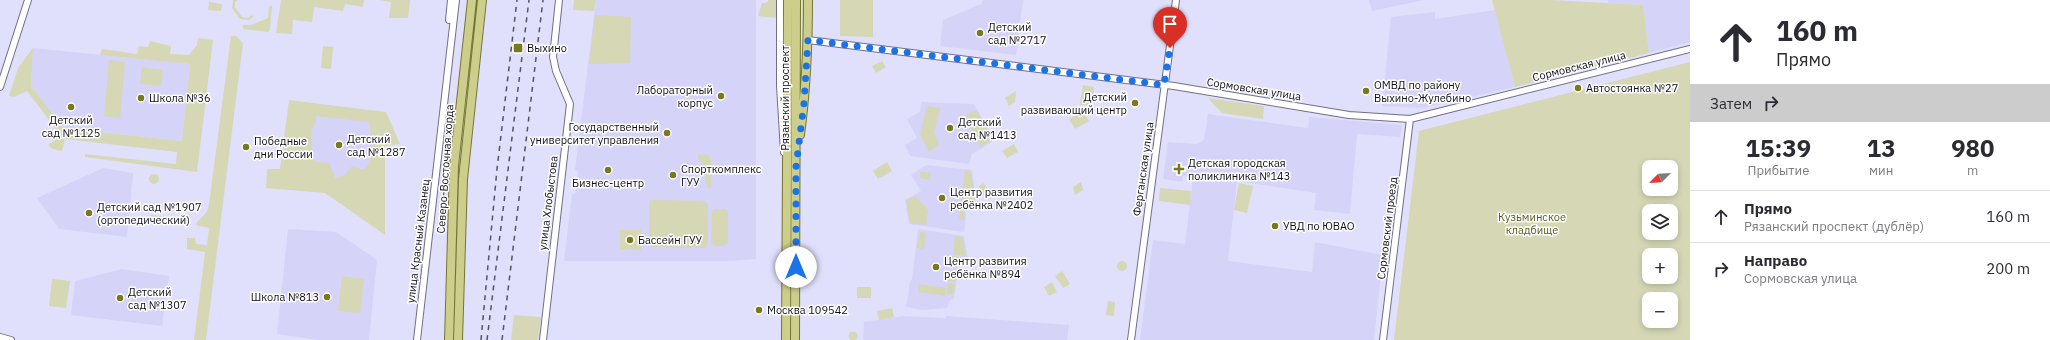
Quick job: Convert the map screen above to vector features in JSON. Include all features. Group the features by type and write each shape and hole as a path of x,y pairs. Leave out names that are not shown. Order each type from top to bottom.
{"main road":[{"name":"Северо-Восточная хорда","path":"449,340 454,166 472,0"},
{"name":"Северо-Восточная хорда","path":"458,340 463,179 482,0"},
{"name":"Рязанский проспект","path":"786,340 788,207 788,0"},
{"name":"Рязанский проспект","path":"795,340 796,0"},
{"path":"796,167 804,103 808,40 808,0"}],"street":[{"path":"0,87 28,0"},
{"name":"улица Красный Казанец","path":"439,145 437,135 451,0"},
{"name":"улица Красный Казанец","path":"417,340 456,0"},
{"name":"улица Хлобыстова","path":"543,340 570,104 556,71 553,58 559,0"},
{"path":"780,0 780,85 788,207"},
{"name":"Ферганская улица","path":"1131,340 1176,0"},
{"name":"Сормовская улица","path":"808,40 1164,85 1331,113 1410,119 1690,49"},
{"name":"Сормовский проезд","path":"1383,340 1410,119"},
{"path":"0,337 11,340"}],"shaded area":[{"name":"Государственный университет управления","path":"596,0 756,0 756,259 730,261 564,261 572,194 575,194 578,171 575,170"},
{"name":"Детский сад №2717","path":"983,0 1023,0 1016,55 940,46 943,20 981,4"},
{"path":"1369,0 1424,0 1372,11"},
{"path":"1608,0 1690,0 1690,42 1649,53 1643,5 1608,3"},
{"path":"1495,10 1515,87 1423,108 1382,106 1391,17 1435,12 1435,19"},
{"name":"Школа №36","path":"33,48 190,64 182,141 63,128 31,86"},
{"name":"Детский сад №1413","path":"921,102 974,104 995,140 972,154 969,164 910,156 905,145 917,138 907,119 920,112"},
{"name":"Детский сад №1287","path":"309,108 375,114 370,182 304,176"},
{"path":"1208,114 1308,128 1309,117 1402,125 1400,137 1357,134 1350,214 1314,210 1316,193 1237,181 1228,261 1312,272 1315,242 1383,255 1374,340 1140,340 1153,240 1185,244 1193,178 1183,176 1182,182 1163,179 1168,142 1197,144 1204,140"},
{"name":"Центр развития ребёнка №2402","path":"926,165 972,170 976,202 967,208 964,232 909,224 905,200 921,191 911,175"},
{"name":"Детский сад №1907 (ортопедический)","path":"103,168 133,173 127,237 59,229 37,198"},
{"name":"Школа №813","path":"288,229 336,232 377,260 369,340 318,340 277,334"},
{"name":"Центр развития ребёнка №894","path":"918,229 964,236 968,259 959,264 954,299 950,300 947,308 922,310 906,307 910,281 912,280"},
{"name":"Детский сад №1307","path":"122,269 169,276 162,326 71,315 75,281"},
{"path":"903,316 945,318 946,316 1069,325 1067,340 863,340 864,322"}],"green space":[{"path":"233,0 238,0 235,2 235,7 242,17 248,18 252,15 253,17 249,20 240,19 232,8"},
{"path":"281,0 364,0 363,7 345,4 343,11 314,7 312,22 293,20 292,34 276,33"},
{"path":"379,0 410,0 408,18 389,18 391,2"},
{"path":"574,0 596,0 594,11 573,10"},
{"path":"769,0 777,0 777,18 758,16 762,3 766,3"},
{"path":"802,0 805,0 803,55"},
{"path":"840,0 873,0 873,37 840,36"},
{"path":"1492,0 1551,0 1643,5 1649,53 1515,87"},
{"path":"209,2 222,4 221,11 208,10"},
{"path":"272,5 270,30 268,32 243,29 243,25 251,25 268,18 269,7"},
{"path":"595,15 631,17 630,63 589,64"},
{"path":"231,36 236,36 243,43 206,340 194,340 205,252 187,249 187,238 195,238 196,244 207,245 209,228 196,225 207,212 209,204"},
{"path":"198,38 213,40 197,172 85,157 85,154 176,164 177,152 65,139 62,151 53,149 48,145 59,137 59,133 27,91 14,97 9,96 18,68 33,48 31,86 63,128 182,141 190,64 100,55 102,49 137,54 139,46 148,47 150,41 171,46 170,54 189,55 197,45"},
{"path":"323,46 333,47 331,69 321,68"},
{"path":"109,60 125,62 120,118 104,116"},
{"path":"882,61 886,67 876,73 872,66"},
{"name":"Кузьминское кладбище","path":"1690,62 1690,340 1394,340 1419,131"},
{"path":"142,67 163,70 161,86 140,84"},
{"path":"1083,85 1094,87 1092,106 1080,105"},
{"path":"1016,91 1015,102 1009,106 1005,98"},
{"path":"1208,98 1264,106 1263,119 1222,113"},
{"path":"289,100 386,112 400,144 385,146 385,235 325,193 266,188 267,169 280,169","holes":["316,116 369,122 371,155 367,166 364,169 351,167 345,175 335,178 329,163 318,162 312,159 311,130 315,125"]},
{"path":"927,106 940,108 934,132 939,144 929,152 920,134"},
{"path":"976,110 993,139 980,147 966,115"},
{"path":"1083,111 1089,121 1075,129 1069,119"},
{"path":"1014,144 1018,152 1007,158 1002,151"},
{"path":"698,154 708,155 711,159 711,188 707,188 704,166 698,158"},
{"path":"887,162 892,171 878,179 873,171"},
{"path":"965,171 971,172 975,201 965,207 964,220 959,219"},
{"path":"920,172 931,173 930,180 920,178"},
{"path":"152,174 156,174 158,175 158,183 152,184 149,181 149,177"},
{"path":"1081,182 1083,190 1075,195 1073,187"},
{"path":"984,183 988,190 980,195 979,186"},
{"path":"1239,183 1253,186 1247,213 1234,210"},
{"path":"1160,188 1191,191 1190,205 1159,201"},
{"path":"915,196 928,210 926,225 910,223 906,201"},
{"path":"651,200 705,201 708,204 708,245 705,248 652,247 649,244 649,203"},
{"path":"715,209 725,209 728,212 728,243 724,246 715,246 711,243 712,212"},
{"path":"150,215 161,216 160,222 149,221"},
{"name":"Бассейн ГУУ","path":"620,230 641,230 641,250 620,249"},
{"path":"920,232 926,233 924,249 917,248"},
{"path":"955,236 962,237 966,256 953,254"},
{"path":"952,256 959,257 957,267 951,266"},
{"path":"1120,261 1124,261 1126,262 1126,270 1120,271 1117,268 1117,264"},
{"path":"950,271 957,272 955,282 949,281"},
{"path":"1062,271 1070,284 1063,288 1055,276"},
{"path":"342,276 364,279 360,313 338,311"},
{"path":"52,279 70,281 66,308 49,306"},
{"path":"1052,282 1057,292 1049,296 1044,287"},
{"path":"948,283 955,284 953,295 947,294"},
{"path":"919,284 946,288 945,296 918,292"},
{"path":"857,287 871,287 871,298 857,298"},
{"path":"1108,301 1115,302 1114,316 1106,315"},
{"path":"892,308 894,317 879,320 877,311"},
{"path":"514,315 541,317 538,340 511,340"},
{"path":"853,331 858,336 853,341 848,336"}],"railway":[{"path":"481,340 497,169 517,0"},
{"path":"487,340 529,0"},
{"path":"502,340 543,0"}],"place":[{"name":"Детский сад №2717","path":"980,33"},
{"name":"Выхино","path":"518,48"},
{"name":"Автостоянка №27","path":"1578,88"},
{"name":"ОМВД по району Выхино-Жулебино","path":"1366,91"},
{"name":"Лабораторный корпус","path":"721,96"},
{"name":"Школа №36","path":"141,98"},
{"name":"Детский развивающий центр","path":"1135,103"},
{"name":"Детский сад №1125","path":"71,107"},
{"name":"Детский сад №1413","path":"950,128"},
{"name":"Государственный университет управления","path":"667,133"},
{"name":"Детский сад №1287","path":"339,145"},
{"name":"Победные дни России","path":"246,147"},
{"name":"Детская городская поликлиника №143","path":"1179,169"},
{"name":"Бизнес-центр","path":"608,170"},
{"name":"Спорткомплекс ГУУ","path":"673,175"},
{"name":"Центр развития ребёнка №2402","path":"942,198"},
{"name":"Детский сад №1907 (ортопедический)","path":"89,213"},
{"name":"УВД по ЮВАО","path":"1275,226"},
{"name":"Бассейн ГУУ","path":"630,240"},
{"name":"Центр развития ребёнка №894","path":"936,267"},
{"name":"Школа №813","path":"327,297"},
{"name":"Детский сад №1307","path":"120,298"},
{"name":"Москва 109542","path":"759,310"}],"route":[{"path":"796,267 796,167 804,103 808,40 1164,85 1170,48"}]}
